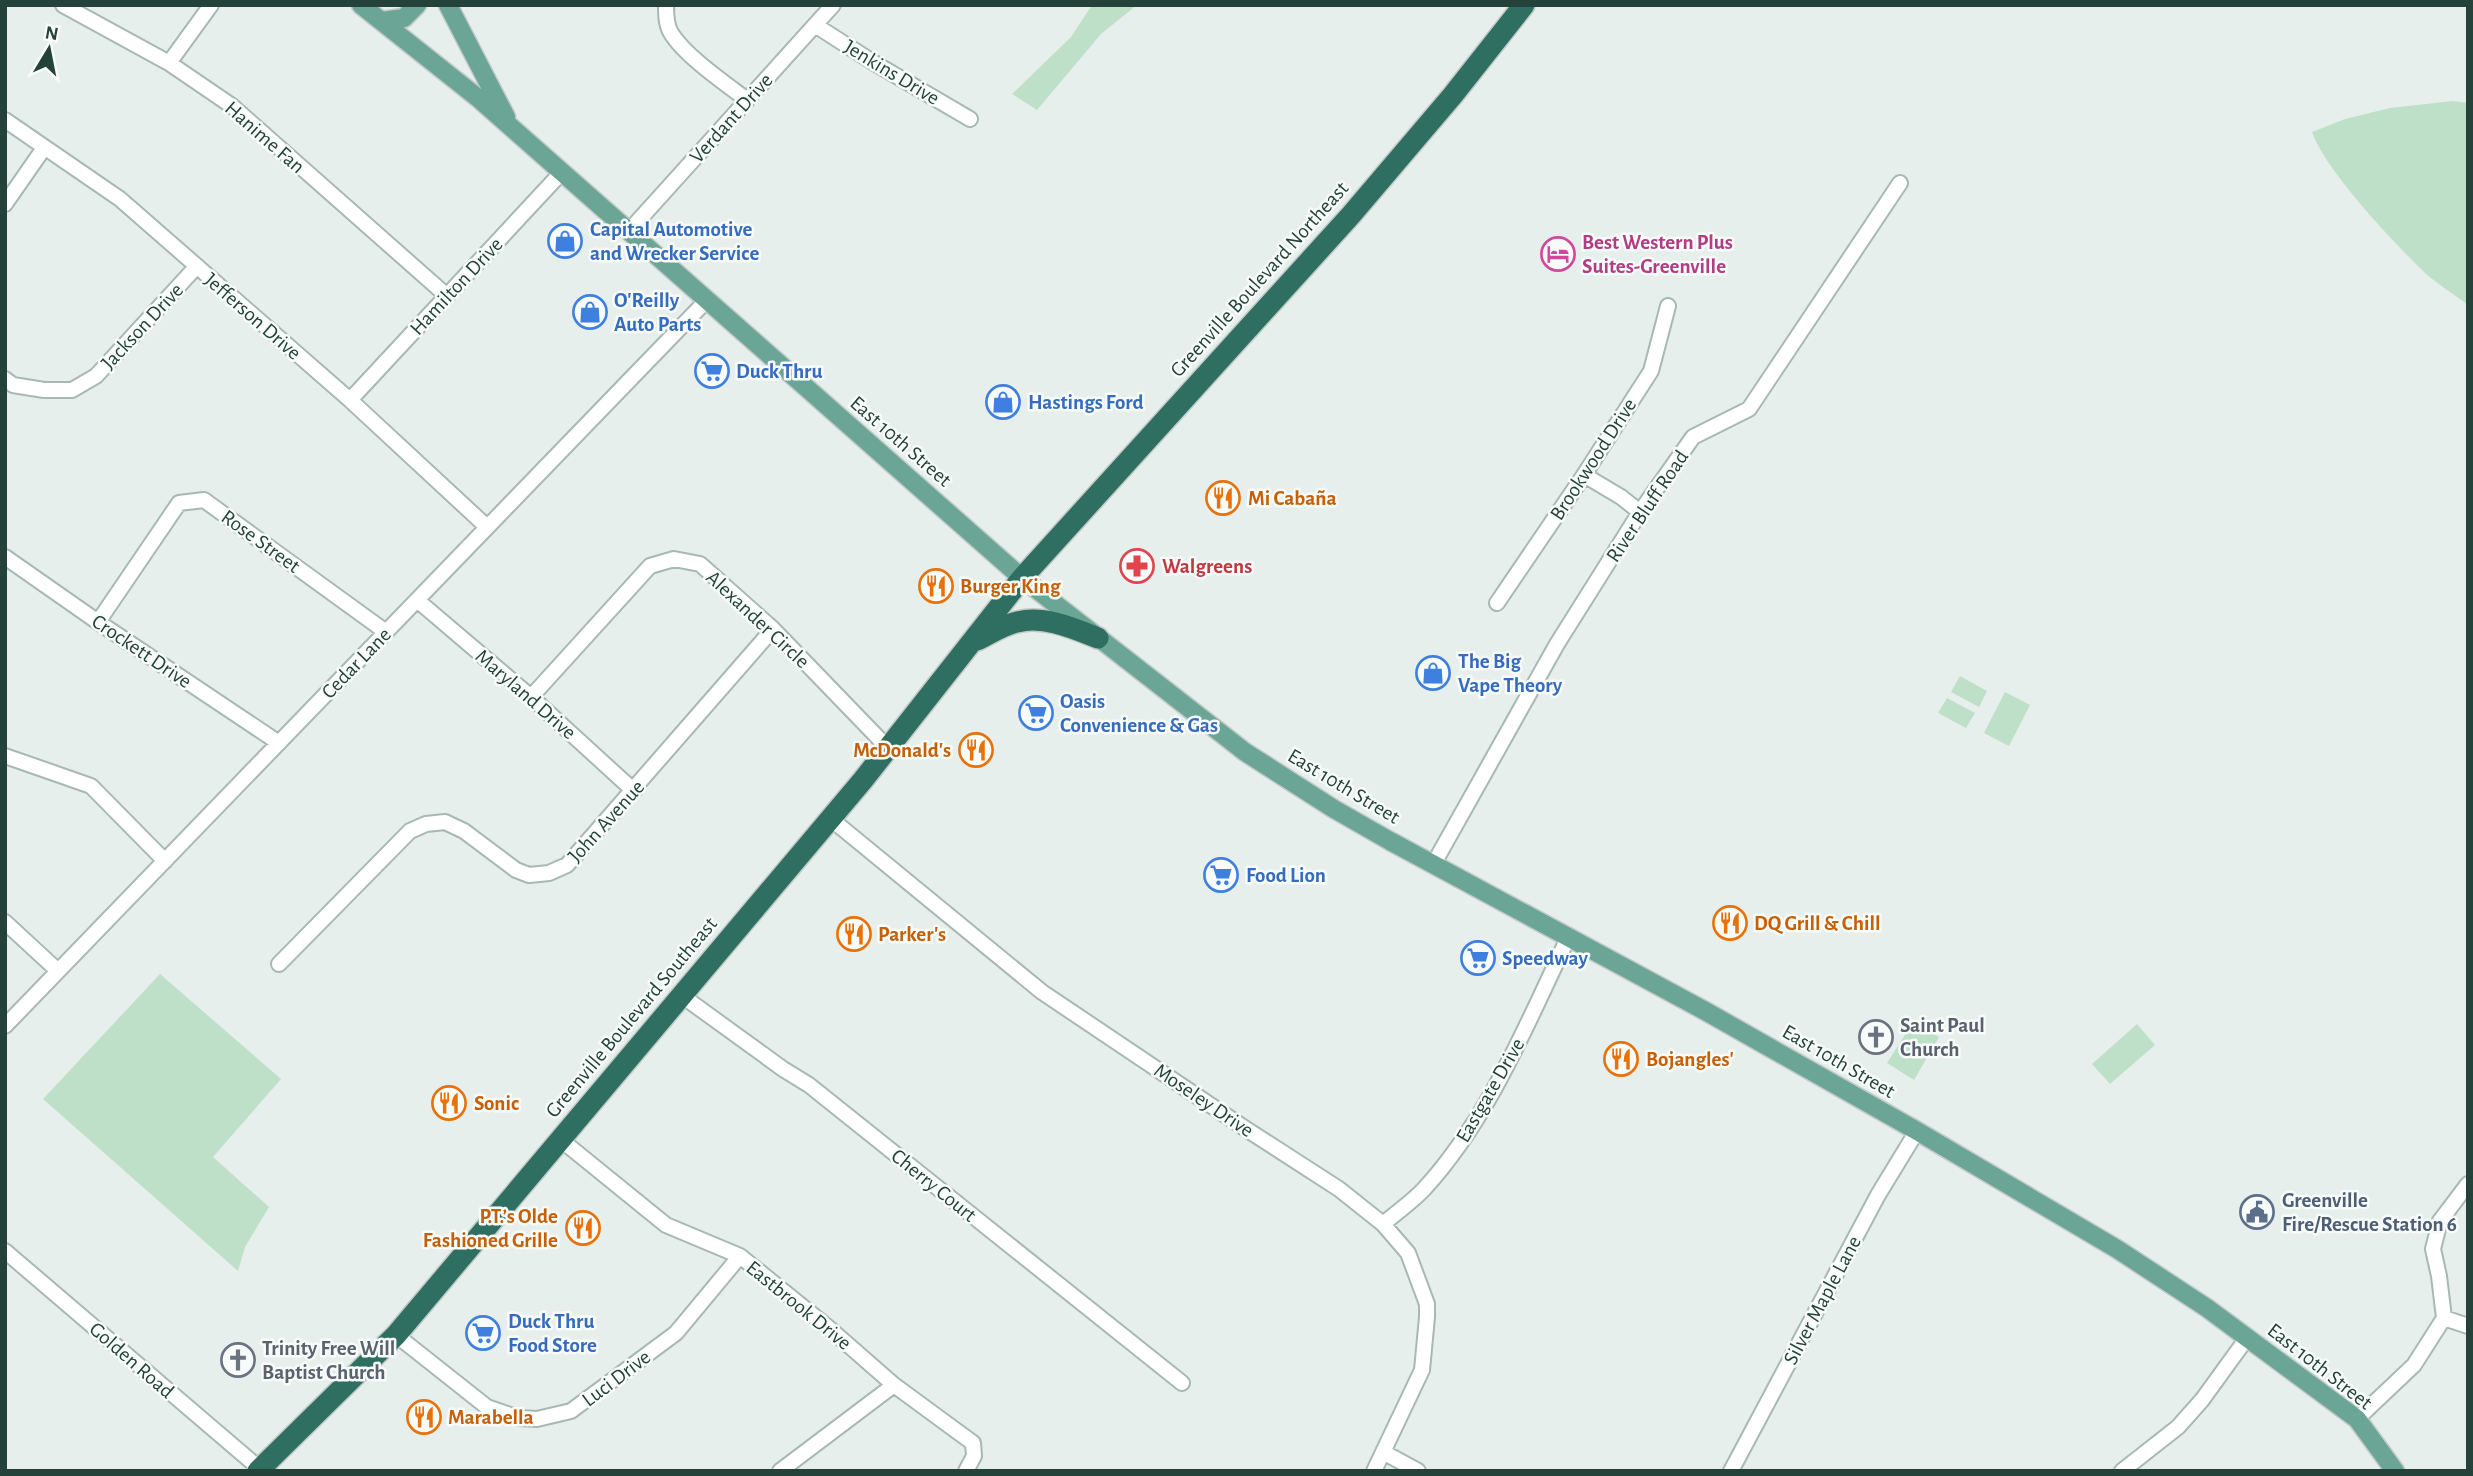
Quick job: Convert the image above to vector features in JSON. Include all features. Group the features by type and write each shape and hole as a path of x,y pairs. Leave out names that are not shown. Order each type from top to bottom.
{"highway":[{"name":"Greenville Boulevard Northeast","path":"1022,579 1351,215 1453,95 1524,5"},
{"name":"Greenville Boulevard Southeast","path":"259,1470 396,1335 831,819 1022,579"},
{"path":"972,643 1024,620 1067,626 1098,638"}],"main road":[{"name":"East 10th Street","path":"361,5 386,13 1022,579 1245,752 1334,809 1433,865 1569,936 1917,1131 2117,1249 2207,1308 2357,1419 2395,1471"},
{"path":"386,13 404,18 417,5"},
{"path":"448,5 511,127"}],"street":[{"name":"Hanime Fan","path":"64,5 169,63 232,106 447,296"},
{"path":"169,63 211,5"},
{"path":"666,5 671,33 686,50 747,100"},
{"name":"Verdant Drive","path":"629,231 833,5"},
{"name":"Jenkins Drive","path":"815,25 970,118"},
{"name":"Jefferson Drive","path":"5,120 120,199 350,400 487,527"},
{"path":"5,204 44,148"},
{"name":"Hamilton Drive","path":"350,400 562,172"},
{"name":"River Bluff Road","path":"1433,865 1557,643 1640,512 1693,437 1749,409 1900,183"},
{"name":"Jackson Drive","path":"5,379 13,385 44,390 72,390 96,376 197,266"},
{"name":"Cedar Lane","path":"5,1026 707,300"},
{"name":"Brookwood Drive","path":"1497,603 1651,371 1668,306"},
{"path":"1584,475 1640,512"},
{"name":"Rose Street","path":"98,622 179,503 204,500 386,632"},
{"name":"Crockett Drive","path":"5,557 279,743"},
{"name":"Alexander Circle","path":"531,697 650,566 674,559 700,564 773,629 888,748"},
{"name":"Maryland Drive","path":"417,600 531,697 634,791"},
{"name":"John Avenue","path":"279,964 411,831 426,824 445,822 464,831 516,870 529,875 548,873 567,865 773,629"},
{"path":"5,756 91,786 165,861"},
{"name":"Moseley Drive","path":"831,819 1042,992 1339,1189 1383,1224 1408,1253 1427,1304 1422,1370 1374,1471"},
{"path":"5,922 58,971"},
{"name":"Eastgate Drive","path":"1383,1224 1422,1191 1451,1157 1482,1109 1569,936"},
{"name":"Cherry Court","path":"681,995 809,1085 1182,1383"},
{"name":"Silver Maple Lane","path":"1731,1471 1878,1195 1917,1131"},
{"name":"Eastbrook Drive","path":"561,1139 666,1225 740,1256 894,1385 973,1443 974,1456 966,1471"},
{"path":"2357,1419 2414,1365 2444,1318 2440,1276 2433,1249 2440,1221 2468,1184"},
{"name":"Golden Road","path":"5,1251 259,1470"},
{"name":"Luci Drive","path":"396,1335 487,1407 519,1418 537,1419 558,1415 571,1411 676,1333 740,1256"},
{"path":"2444,1318 2468,1326"},
{"path":"2122,1471 2178,1427 2202,1400 2247,1338"},
{"path":"780,1471 894,1385"},
{"path":"1383,1452 1418,1471"}],"green space":[{"path":"1092,5 1137,5 1101,34 1037,110 1012,94 1071,37"},
{"path":"2453,101 2468,103 2468,305 2434,281 2379,225 2331,166 2312,132 2345,119 2390,108"},
{"path":"1960,676 1987,691 1979,707 1951,692"},
{"path":"2005,692 2030,705 2009,746 1984,733"},
{"path":"1947,698 1975,713 1966,728 1938,713"},
{"path":"160,974 281,1079 213,1157 269,1207 245,1247 238,1271 43,1099"},
{"path":"1913,1022 1939,1037 1914,1080 1887,1063"},
{"path":"2137,1024 2155,1045 2110,1084 2092,1064"}],"place":[{"name":"Capital Automotive and Wrecker Service","path":"565,241"},
{"name":"Best Western Plus Suites-Greenville","path":"1558,254"},
{"name":"O'Reilly Auto Parts","path":"590,312"},
{"name":"Duck Thru","path":"712,371"},
{"name":"Hastings Ford","path":"1003,402"},
{"name":"Mi Cabaña","path":"1223,498"},
{"name":"Walgreens","path":"1137,566"},
{"name":"Burger King","path":"936,586"},
{"name":"The Big Vape Theory","path":"1433,673"},
{"name":"Oasis Convenience & Gas","path":"1036,713"},
{"name":"McDonald's","path":"976,750"},
{"name":"Food Lion","path":"1221,875"},
{"name":"DQ Grill & Chill","path":"1730,923"},
{"name":"Parker's","path":"854,934"},
{"name":"Speedway","path":"1478,958"},
{"name":"Saint Paul Church","path":"1876,1037"},
{"name":"Bojangles'","path":"1621,1059"},
{"name":"Sonic","path":"449,1103"},
{"name":"Greenville Fire/Rescue Station 6","path":"2257,1212"},
{"name":"P.T.’s Olde Fashioned Grille","path":"583,1228"},
{"name":"Duck Thru Food Store","path":"483,1333"},
{"name":"Trinity Free Will Baptist Church","path":"238,1360"},
{"name":"Marabella","path":"424,1417"}]}
